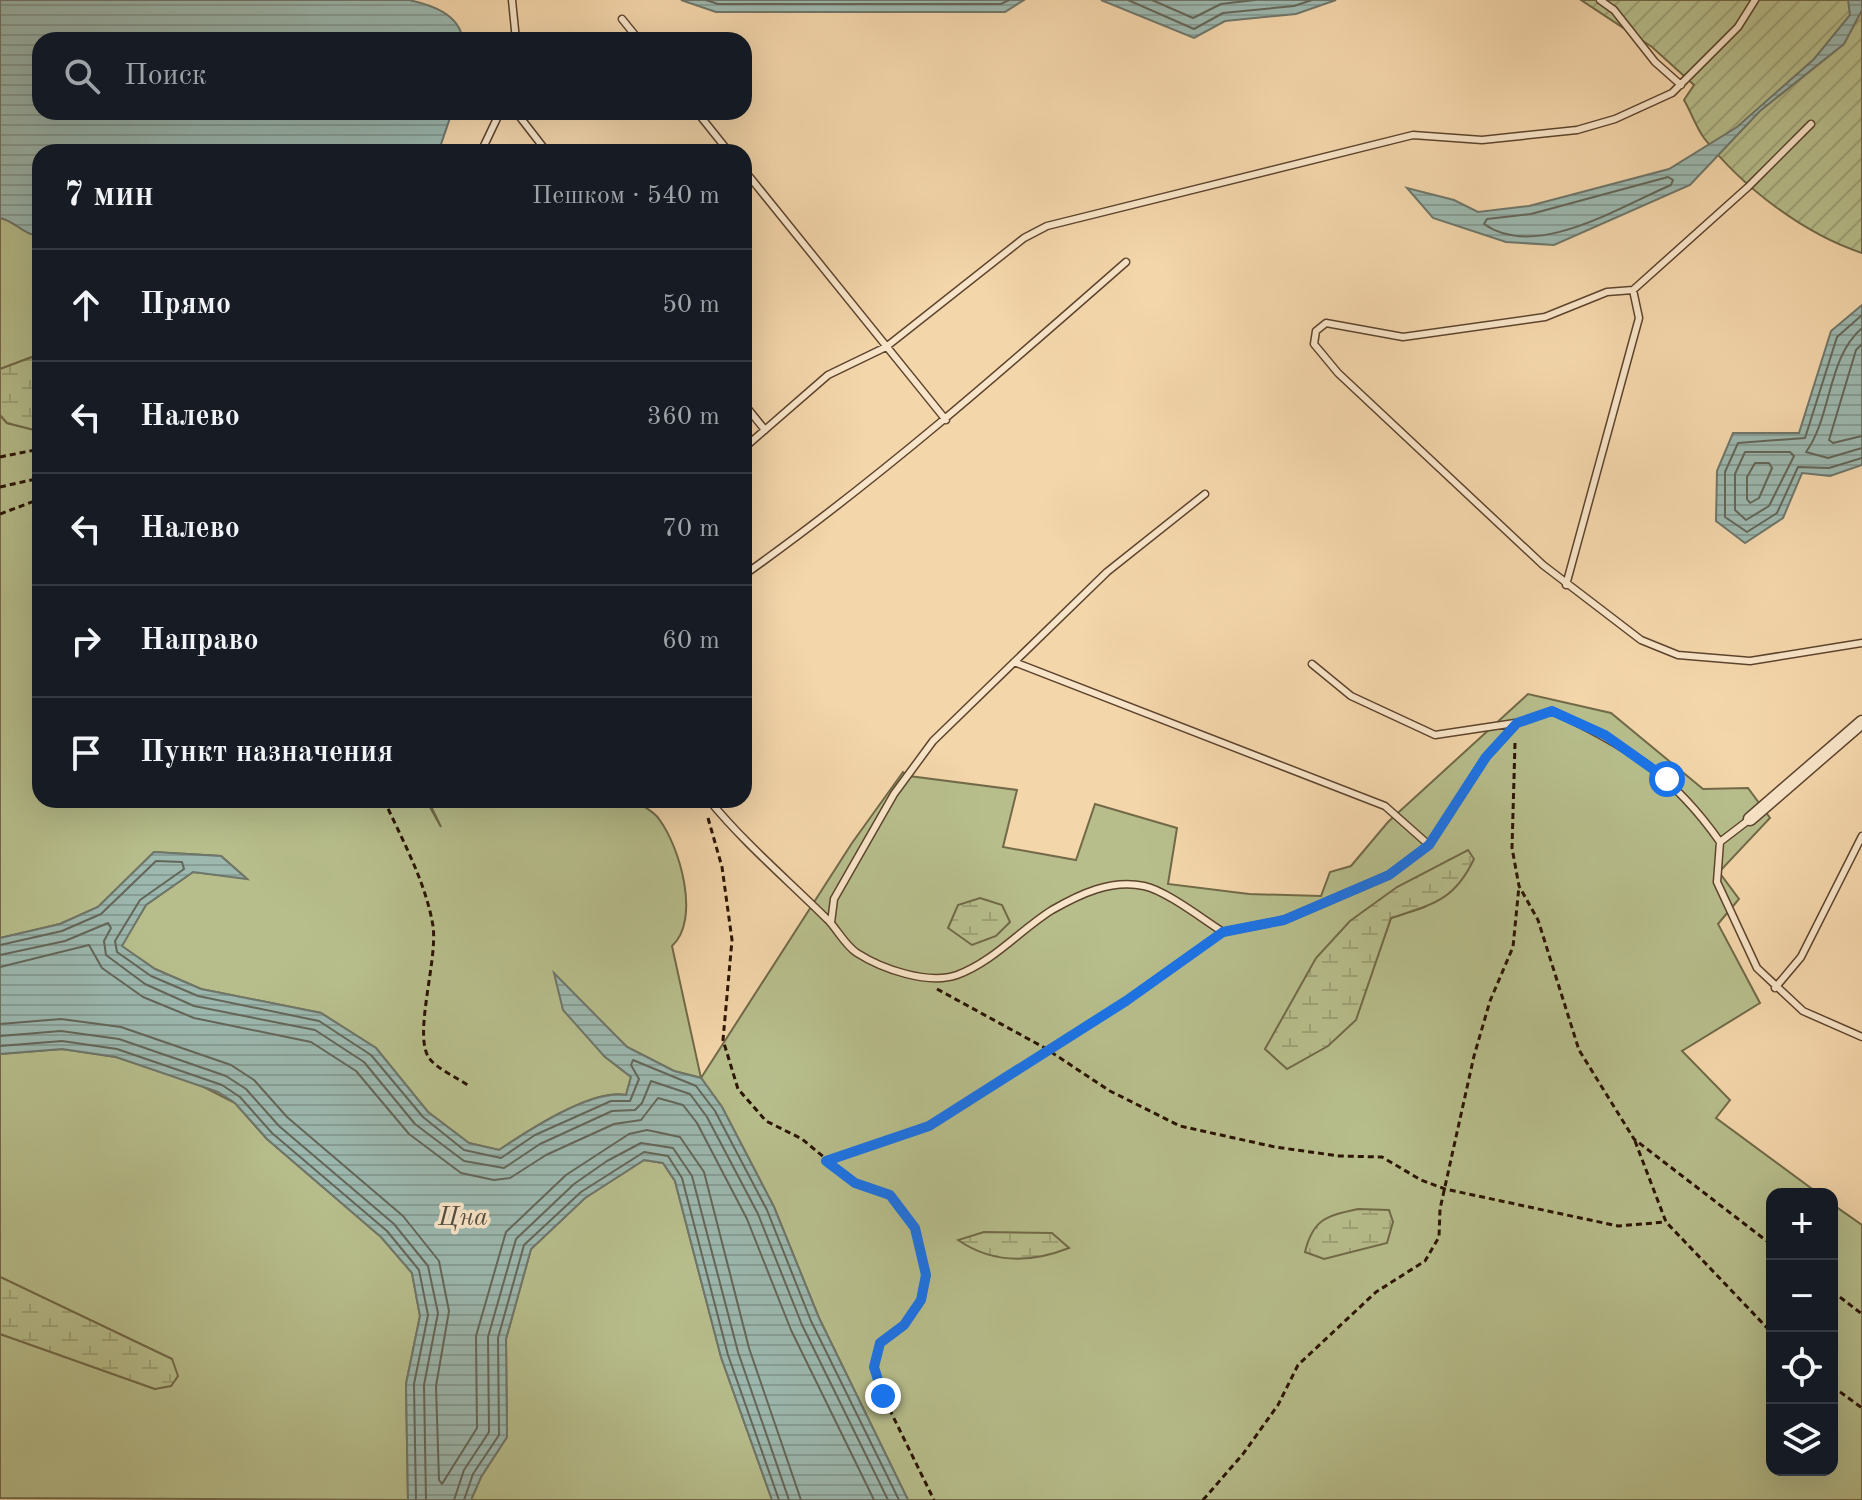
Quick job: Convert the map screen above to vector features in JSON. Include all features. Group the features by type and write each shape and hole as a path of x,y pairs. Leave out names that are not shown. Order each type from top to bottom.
{"street":[{"path":"1750,819 1862,722"}],"lane":[{"path":"512,0 515,32"},
{"path":"1600,0 1614,10 1655,62 1681,85"},
{"path":"752,441 828,375 886,347 1024,238 1047,226 1413,135 1482,140 1577,130 1615,119 1672,93 1738,27 1755,0"},
{"path":"622,19 633,32"},
{"path":"485,144 496,120"},
{"path":"522,120 541,144"},
{"path":"703,120 723,144"},
{"path":"1811,124 1737,197 1633,290 1607,292 1545,317 1403,337 1326,323 1314,338 1317,351 1338,373 1566,585 1641,640 1678,655 1750,661 1862,643"},
{"path":"752,180 946,420"},
{"path":"752,569 831,513 946,420 1126,262"},
{"path":"1566,585 1639,318 1633,290"},
{"path":"752,414 765,430"},
{"path":"831,923 834,899 894,794 933,741 1107,572 1205,494"},
{"path":"1014,662 1385,806 1429,845"},
{"path":"1312,664 1351,696 1435,735 1517,723 1552,711 1605,735 1667,779 1693,803 1720,842 1717,882 1757,968 1803,1011 1862,1037"},
{"path":"716,808 732,828 831,923 856,953 905,973 929,978 955,976 986,960 1042,916 1076,896 1110,885 1147,886 1223,932 1284,920 1389,875 1429,845 1486,757 1517,723"},
{"path":"1720,842 1750,819"},
{"path":"1775,988 1801,957 1861,840"}],"path":[{"path":"0,457 32,451"},
{"path":"0,487 32,480"},
{"path":"0,514 32,502"},
{"path":"1203,1500 1270,1417 1298,1365 1376,1292 1425,1261 1439,1237 1440,1209 1474,1056 1490,1001 1513,947 1519,886 1512,848 1517,723"},
{"path":"387,808 424,895 433,927 430,994 421,1037 430,1060 469,1086"},
{"path":"706,813 722,867 732,940 723,1040 738,1089 766,1121 802,1139 855,1183 890,1195 915,1228 926,1275 921,1300 904,1325 880,1343 874,1367 883,1396 934,1500"},
{"path":"1519,886 1538,920 1579,1050 1634,1139 1666,1222 1771,1332"},
{"path":"826,1161 929,1126 1126,1001 1223,932"},
{"path":"929,985 1049,1050 1110,1091 1180,1126 1275,1147 1339,1156 1382,1157 1421,1180 1445,1189 1618,1226 1666,1222"},
{"path":"1634,1139 1766,1240"},
{"path":"1838,1296 1862,1314"},
{"path":"1838,1390 1862,1408"}],"green space":[{"path":"1581,0 1862,0 1862,253 1818,234 1755,191 1719,156 1698,129 1684,100 1694,85 1652,47"},
{"path":"0,218 32,234 32,357 0,369"},
{"path":"32,357 32,429 7,423 0,415 0,369"},
{"path":"0,415 7,423 32,429 32,808 430,808 441,827 432,808 646,808 667,831 684,883 685,919 681,934 672,946 701,1078 674,1071 627,1047 555,975 604,1056 631,1077 626,1095 596,1098 579,1104 499,1150 469,1143 428,1112 376,1048 321,1013 201,989 155,969 121,946 146,905 193,872 246,878 221,856 154,852 98,907 60,924 0,938"},
{"path":"1528,694 1611,713 1703,789 1748,788 1770,818 1719,872 1739,899 1718,924 1760,1003 1682,1051 1730,1100 1716,1118 1811,1188 1766,1188 1766,1476 1838,1476 1838,1208 1862,1225 1862,1500 908,1500 819,1318 774,1207 722,1107 701,1078 852,843 903,772 909,776 1017,790 1003,847 1076,860 1095,804 1177,828 1168,884 1249,894 1321,896 1330,872 1351,866 1388,822","holes":["1450,859 1425,907 1391,918 1369,980 1265,1049 1290,1010"]},
{"path":"1468,850 1474,859 1450,892 1430,904 1391,918 1356,1020 1328,1046 1287,1069 1265,1049 1316,958 1350,921 1397,887"},
{"path":"980,898 1002,905 1010,922 996,936 972,945 948,928 958,905"},
{"path":"62,1049 116,1057 198,1084 235,1103 267,1139 381,1237 412,1273 420,1316 406,1384 408,1500 0,1498 0,1334 155,1389 172,1359 0,1277 0,1054"},
{"path":"644,1160 663,1163 675,1181 721,1357 772,1500 471,1500 481,1477 507,1437 506,1339 531,1249 585,1198"},
{"path":"1358,1209 1389,1210 1393,1222 1387,1243 1324,1259 1305,1252 1312,1232 1322,1221"},
{"path":"984,1232 1052,1233 1069,1248 1041,1256 1012,1259 985,1253 958,1240"},
{"path":"0,1277 172,1359 178,1376 171,1386 155,1389 0,1334"}],"water":[{"path":"0,0 409,0 443,12 460,31 32,32 32,120 449,120 441,144 32,144 32,234 0,218"},
{"path":"681,0 1024,0 1005,12 716,12"},
{"path":"1101,0 1336,0 1296,14 1225,21 1194,38"},
{"path":"1848,0 1862,0 1862,10 1844,44 1760,111 1690,185 1554,245 1506,242 1433,218 1407,188 1454,200 1478,212 1529,206 1669,169 1737,127 1814,59 1850,15"},
{"path":"1862,305 1862,465 1830,476 1802,473 1783,518 1745,543 1716,521 1717,471 1733,433 1799,433 1831,331"},
{"name":"Цна","path":"154,852 221,856 247,879 193,872 146,905 122,946 155,969 201,989 321,1013 376,1048 428,1112 469,1143 499,1150 578,1104 612,1095 626,1095 631,1077 604,1056 563,1010 554,973 627,1047 674,1071 701,1078 722,1107 774,1207 819,1318 908,1500 772,1500 721,1357 675,1181 663,1163 644,1160 585,1198 531,1249 506,1339 507,1437 481,1477 471,1500 408,1500 406,1384 420,1316 412,1273 381,1237 267,1139 235,1103 218,1092 116,1057 62,1049 0,1054 0,938 60,924 98,907"}],"route":[{"path":"883,1396 874,1367 880,1343 904,1325 921,1300 926,1275 915,1228 890,1195 855,1183 826,1161 929,1126 1126,1001 1223,932 1284,920 1389,875 1429,845 1486,757 1517,723 1552,711 1605,735 1667,779"}]}
